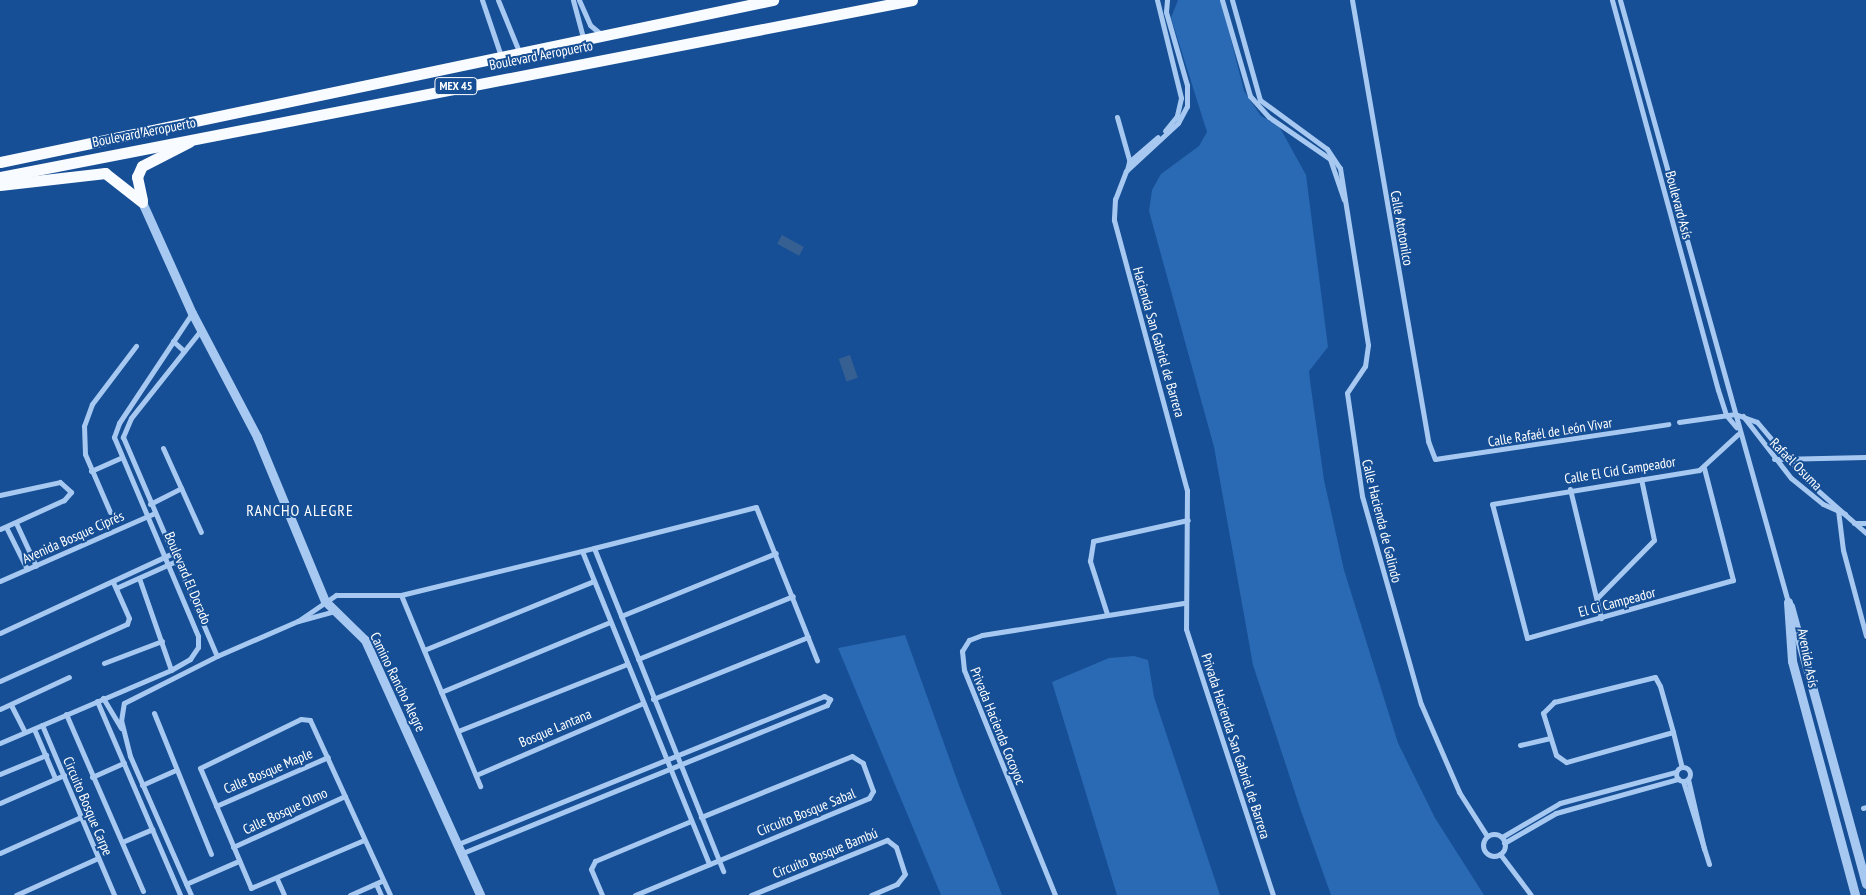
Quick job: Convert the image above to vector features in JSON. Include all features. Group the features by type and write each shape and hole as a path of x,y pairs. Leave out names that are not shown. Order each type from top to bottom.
{"highway":[{"name":"Boulevard Aeropuerto","path":"0,162 604,37 773,0"},
{"path":"843,14 869,0"},
{"name":"Boulevard Aeropuerto","path":"0,176 843,14 898,1 912,0"},
{"path":"142,202 138,183 142,166 197,137"},
{"path":"0,185 105,173 142,202"}],"street":[{"path":"482,0 502,58"},
{"path":"498,0 521,54"},
{"path":"573,0 584,41"},
{"path":"579,0 590,25 604,37"},
{"path":"1131,164 1170,127 1180,110 1157,0 1161,0"},
{"path":"1131,164 1186,111 1188,90 1166,12 1167,0"},
{"name":"Calle Hacienda de Galindo","path":"1222,0 1232,41 1255,104 1297,131"},
{"name":"Calle Hacienda de Galindo","path":"1232,0 1240,39 1260,100 1330,159 1344,200 1368,345 1368,360 1347,393 1362,496 1420,704 1459,792 1487,836 1485,851 1500,854"},
{"name":"Calle Atotonilco","path":"1352,0 1428,441 1435,459"},
{"name":"Boulevard Asís","path":"1612,0 1726,415"},
{"name":"Boulevard Asís","path":"1620,0 1735,414"},
{"path":"1232,41 1240,39"},
{"path":"1169,57 1178,55"},
{"path":"1117,117 1131,164"},
{"path":"1646,126 1654,124"},
{"name":"Hacienda San Gabriel de Barrera","path":"1131,164 1116,194 1114,220 1188,490 1183,603"},
{"path":"142,202 200,330"},
{"path":"1689,284 1698,281"},
{"name":"Boulevard El Dorado","path":"0,743 171,670 190,659 199,640 120,458 116,430 192,312"},
{"name":"Boulevard El Dorado","path":"200,330 131,418 123,437 150,504 217,656"},
{"name":"Camino Rancho Alegre","path":"200,330 257,437 325,601 332,612 365,640 480,895"},
{"path":"1705,342 1715,339"},
{"path":"173,341 184,351"},
{"path":"110,512 91,471 84,446 88,410 136,346"},
{"path":"147,382 156,388"},
{"path":"1679,422 1735,414"},
{"name":"Rafaél Osuma","path":"1735,414 1760,425 1787,458 1838,509"},
{"name":"Avenida Asís","path":"1735,414 1736,428 1788,602 1789,647 1855,895"},
{"name":"Avenida Asís","path":"1726,415 1736,428"},
{"name":"Rafaél Osuma","path":"1743,416 1774,459 1808,493 1838,509 1866,533"},
{"name":"Calle Rafaél de León Vivar","path":"1435,459 1668,424"},
{"path":"1704,468 1738,434"},
{"path":"163,448 201,532"},
{"path":"1774,459 1866,457"},
{"path":"91,471 120,458"},
{"name":"Calle El Cid Campeador","path":"1492,504 1570,489 1704,468"},
{"name":"El Ci Campeador","path":"1492,504 1527,638 1733,580 1704,468"},
{"path":"1596,598 1654,540 1641,478"},
{"path":"0,495 60,482 70,489 64,500 3,528 27,569"},
{"path":"150,504 181,488"},
{"path":"1570,489 1601,618"},
{"path":"298,621 325,601 348,594 401,595 594,548 752,506 759,510 817,660"},
{"path":"1838,509 1842,550 1866,636"},
{"name":"Avenida Bosque Ciprés","path":"0,581 155,514"},
{"path":"1107,614 1090,561 1093,541 1188,520"},
{"path":"16,523 36,566"},
{"path":"1854,523 1866,523"},
{"path":"594,548 675,755 723,871"},
{"path":"582,550 709,864"},
{"path":"621,616 776,553"},
{"path":"0,632 173,554"},
{"path":"116,588 176,561"},
{"path":"139,578 171,670"},
{"path":"424,650 594,581"},
{"path":"0,681 127,624 129,618 113,582"},
{"path":"401,595 480,786"},
{"path":"638,659 793,596"},
{"path":"1788,602 1866,884"},
{"name":"Privada Hacienda Cocoyoc","path":"1055,895 964,670 962,651 969,640 982,635 1183,603"},
{"name":"Privada Hacienda San Gabriel de Barrera","path":"1183,603 1186,629 1273,895"},
{"path":"122,730 121,714 129,698 217,656 298,621 332,612"},
{"path":"441,692 610,622"},
{"path":"653,699 808,637"},
{"path":"104,663 162,640"},
{"path":"458,731 627,664"},
{"path":"1487,836 1503,840 1552,814 1683,780 1690,772 1682,767 1673,732 1660,686 1651,676 1551,704 1543,717 1556,755 1566,762 1673,732"},
{"path":"0,709 70,677"},
{"path":"458,844 824,696 830,699 827,705 462,853"},
{"path":"103,698 122,730 142,785 190,895"},
{"path":"96,701 180,895"},
{"name":"Bosque Lantana","path":"476,775 643,703"},
{"path":"11,704 25,732"},
{"path":"154,713 174,771 212,854"},
{"path":"66,714 143,891"},
{"path":"364,840 277,879 251,888 216,806 200,774 203,763 301,719 314,723 364,840 390,895"},
{"name":"Circuito Bosque Carpe","path":"42,725 114,895"},
{"name":"Circuito Bosque Carpe","path":"34,729 55,778"},
{"path":"1520,745 1550,738"},
{"path":"0,774 46,755"},
{"name":"Circuito Bosque Sabal","path":"635,895 869,798 873,791 863,763 852,756 701,818"},
{"name":"Calle Bosque Maple","path":"216,806 328,757"},
{"path":"92,776 124,763"},
{"path":"1531,895 1500,854 1503,840 1545,809 1676,772 1682,767"},
{"path":"142,785 174,771"},
{"path":"1676,772 1683,780 1709,864"},
{"path":"0,803 64,775"},
{"path":"1618,789 1620,796"},
{"name":"Calle Bosque Olmo","path":"233,847 345,796"},
{"path":"1834,816 1846,811"},
{"path":"0,853 81,817"},
{"path":"602,895 591,869 596,860 691,821"},
{"path":"122,842 152,829"},
{"name":"Circuito Bosque Bambú","path":"751,895 887,840 896,847 905,874 897,884 870,895"},
{"path":"16,895 98,858"},
{"path":"186,884 239,861"},
{"path":"277,879 284,895"},
{"path":"350,895 383,880"},
{"path":"376,884 381,895"}],"shaded area":[{"path":"1178,0 1221,0 1244,91 1261,116 1279,126 1306,175 1328,347 1309,371 1324,480 1344,570 1398,743 1435,818 1484,895 1331,895 1301,811 1253,665 1214,447 1149,211 1152,190 1161,174 1199,146 1207,132 1171,18"},
{"path":"782,235 804,247 799,256 777,244"},
{"path":"850,355 858,378 846,382 839,359"},
{"path":"905,635 960,788 1002,895 941,895 838,648"},
{"path":"1134,656 1148,660 1154,697 1220,895 1117,895 1052,682 1109,658"}],"district":[{"name":"RANCHO ALEGRE","path":"300,510"}]}
